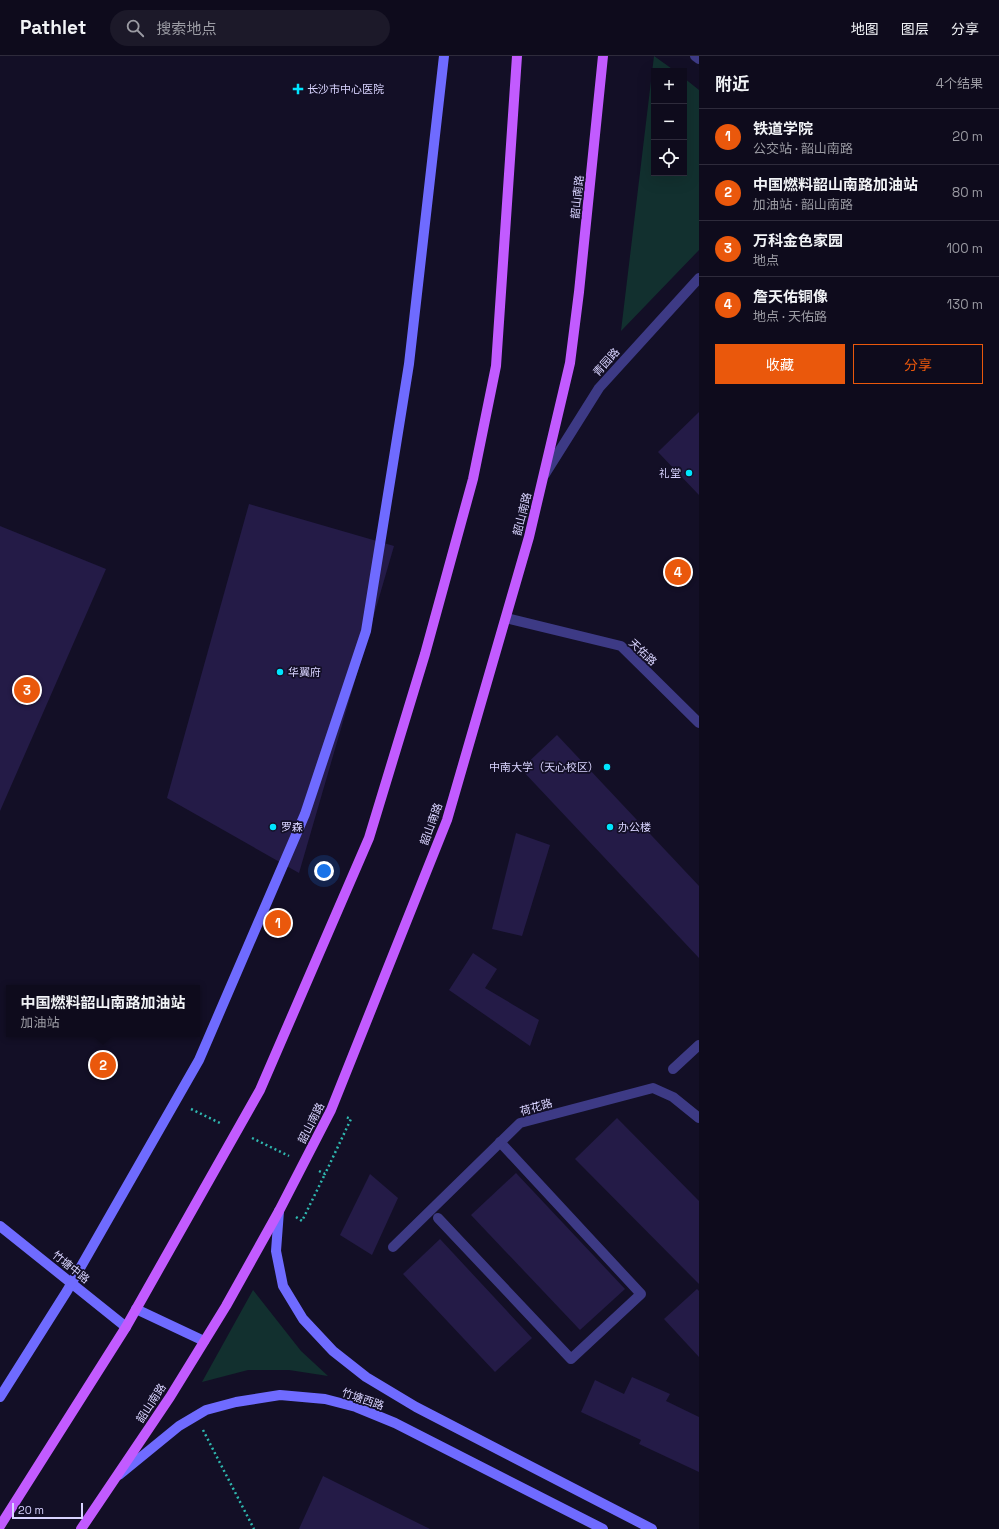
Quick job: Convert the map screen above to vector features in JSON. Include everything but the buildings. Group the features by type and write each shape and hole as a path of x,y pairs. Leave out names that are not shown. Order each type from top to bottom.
{"main road":[{"path":"0,1525 126,1327 260,1090 369,838 425,654 473,479 496,366 517,56"},
{"name":"韶山南路","path":"82,1529 170,1397 204,1341 279,1210 331,1110 447,820 529,537 545,474 571,355 579,292 603,56"}],"street":[{"path":"0,1397 72,1283 198,1060 305,814 366,631 410,364 444,56"},
{"path":"695,56 699,59"},
{"name":"青园路","path":"545,474 599,388 699,278"},
{"name":"天佑路","path":"506,618 621,646 699,723"},
{"path":"674,1069 699,1045"},
{"name":"荷花路","path":"393,1247 520,1123 653,1088 673,1097 699,1118"},
{"path":"438,1218 571,1359 640,1294 500,1142"},
{"name":"竹塘西路","path":"279,1210 276,1251 283,1286 302,1319 333,1351 366,1377 416,1407 652,1529"},
{"name":"竹塘中路","path":"0,1226 126,1327"},
{"path":"136,1309 204,1341"},
{"name":"竹塘西路","path":"115,1479 179,1426 206,1410 236,1402 280,1395 325,1399 356,1407 395,1423 603,1529"}],"path":[{"path":"186,1107 228,1127"},
{"path":"302,1221 351,1119"},
{"path":"249,1137 290,1157"},
{"path":"318,1170 325,1174"},
{"path":"196,1416 254,1529"}],"green space":[{"path":"654,56 671,68 653,68"},
{"path":"687,80 699,90 699,250 621,331 651,81 651,176 687,176"},
{"path":"253,1290 301,1351 328,1376 289,1370 248,1370 202,1382"}],"place":[{"name":"长沙市中心医院","path":"298,89"},
{"name":"礼堂","path":"689,473"},
{"name":"詹天佑铜像","path":"678,572"},
{"name":"华翼府","path":"280,672"},
{"name":"万科金色家园","path":"27,690"},
{"name":"中南大学（天心校区）","path":"607,767"},
{"name":"罗森","path":"273,827"},
{"name":"办公楼","path":"610,827"},
{"name":"铁道学院","path":"278,923"},
{"name":"中国燃料韶山南路加油站","path":"103,1065"}]}
